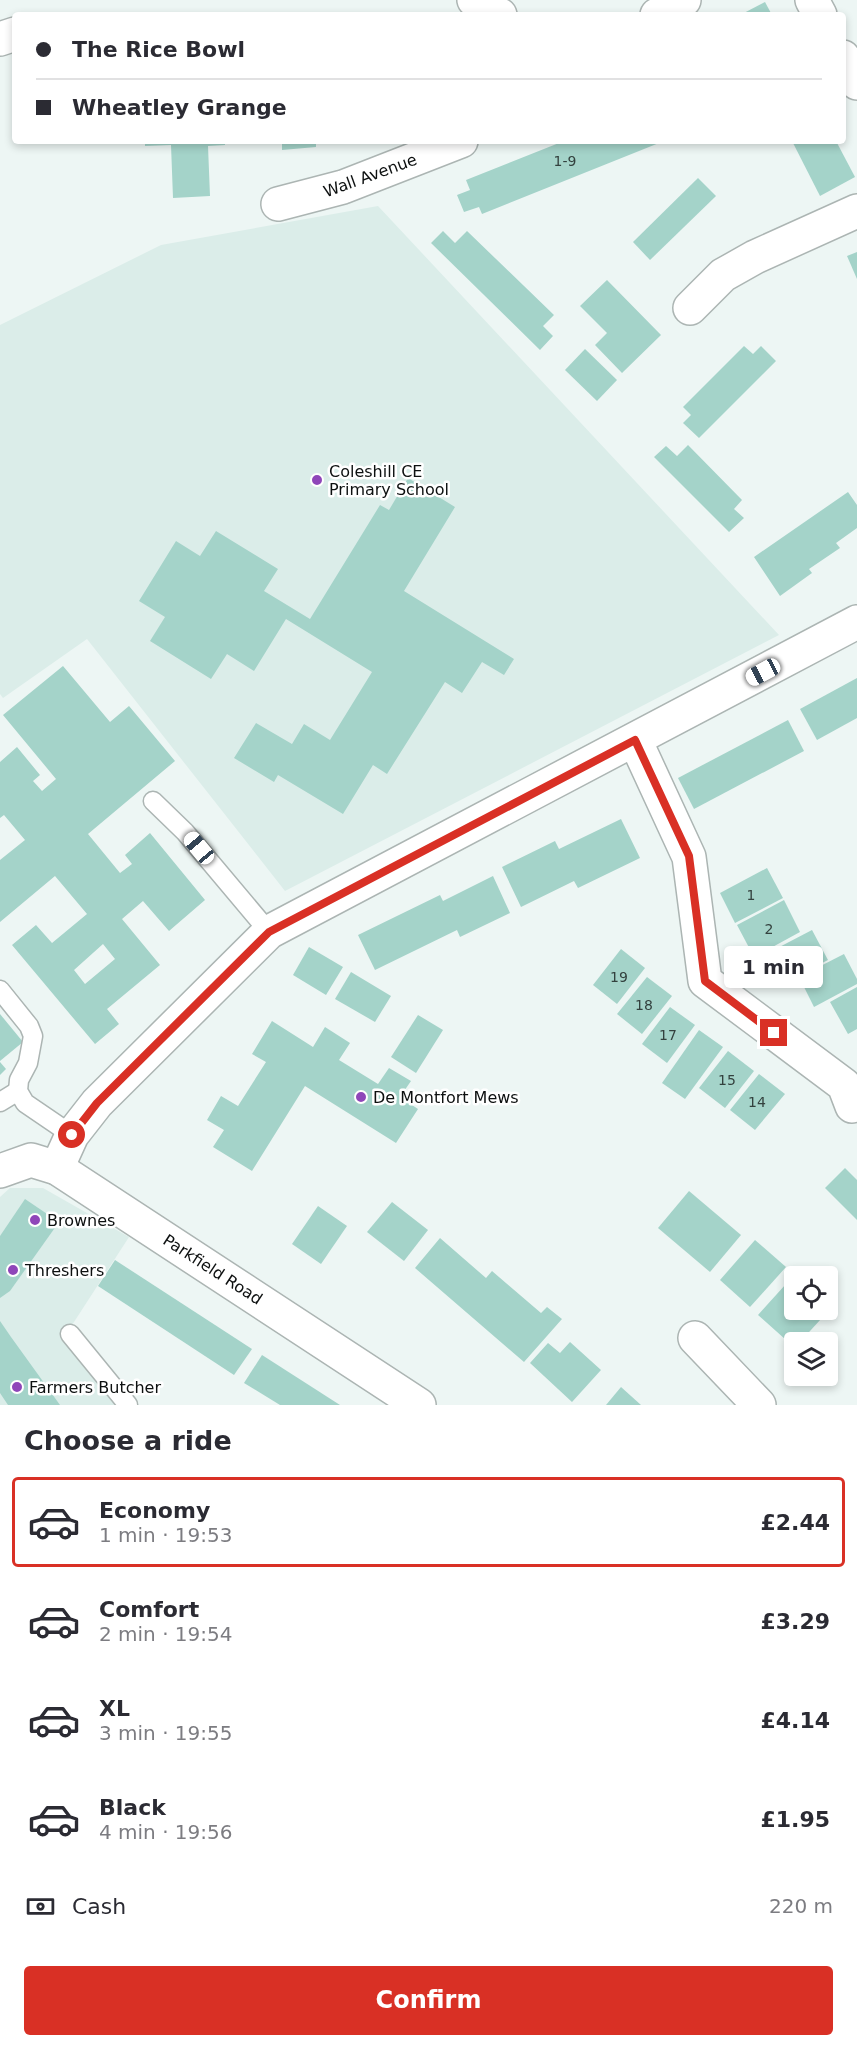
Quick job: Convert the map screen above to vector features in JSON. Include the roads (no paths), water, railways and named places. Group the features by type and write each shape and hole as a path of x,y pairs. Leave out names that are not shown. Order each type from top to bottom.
{"street":[{"path":"474,0 493,12"},
{"path":"662,12 684,0"},
{"path":"846,63 857,83"},
{"name":"Wall Avenue","path":"278,204 343,187 453,144"},
{"path":"690,308 723,275 755,257 857,211"},
{"path":"57,1168 72,1135 97,1103 269,932 857,622"},
{"path":"635,740 689,856 705,981 844,1085 852,1106"},
{"name":"Parkfield Road","path":"0,1172 30,1160 57,1168 419,1405"},
{"path":"695,1338 759,1405"}],"lane":[{"path":"153,801 185,832 269,932"},
{"path":"0,990 29,1026 33,1036 28,1063 19,1080 18,1091 25,1103 72,1135"},
{"path":"0,1102 18,1091"},
{"path":"70,1334 128,1405"}],"place":[{"name":"Coleshill CE Primary School","path":"317,480"},
{"name":"De Montfort Mews","path":"361,1097"},
{"name":"Brownes","path":"35,1220"},
{"name":"Threshers","path":"13,1270"},
{"name":"Farmers Butcher","path":"17,1387"}]}
